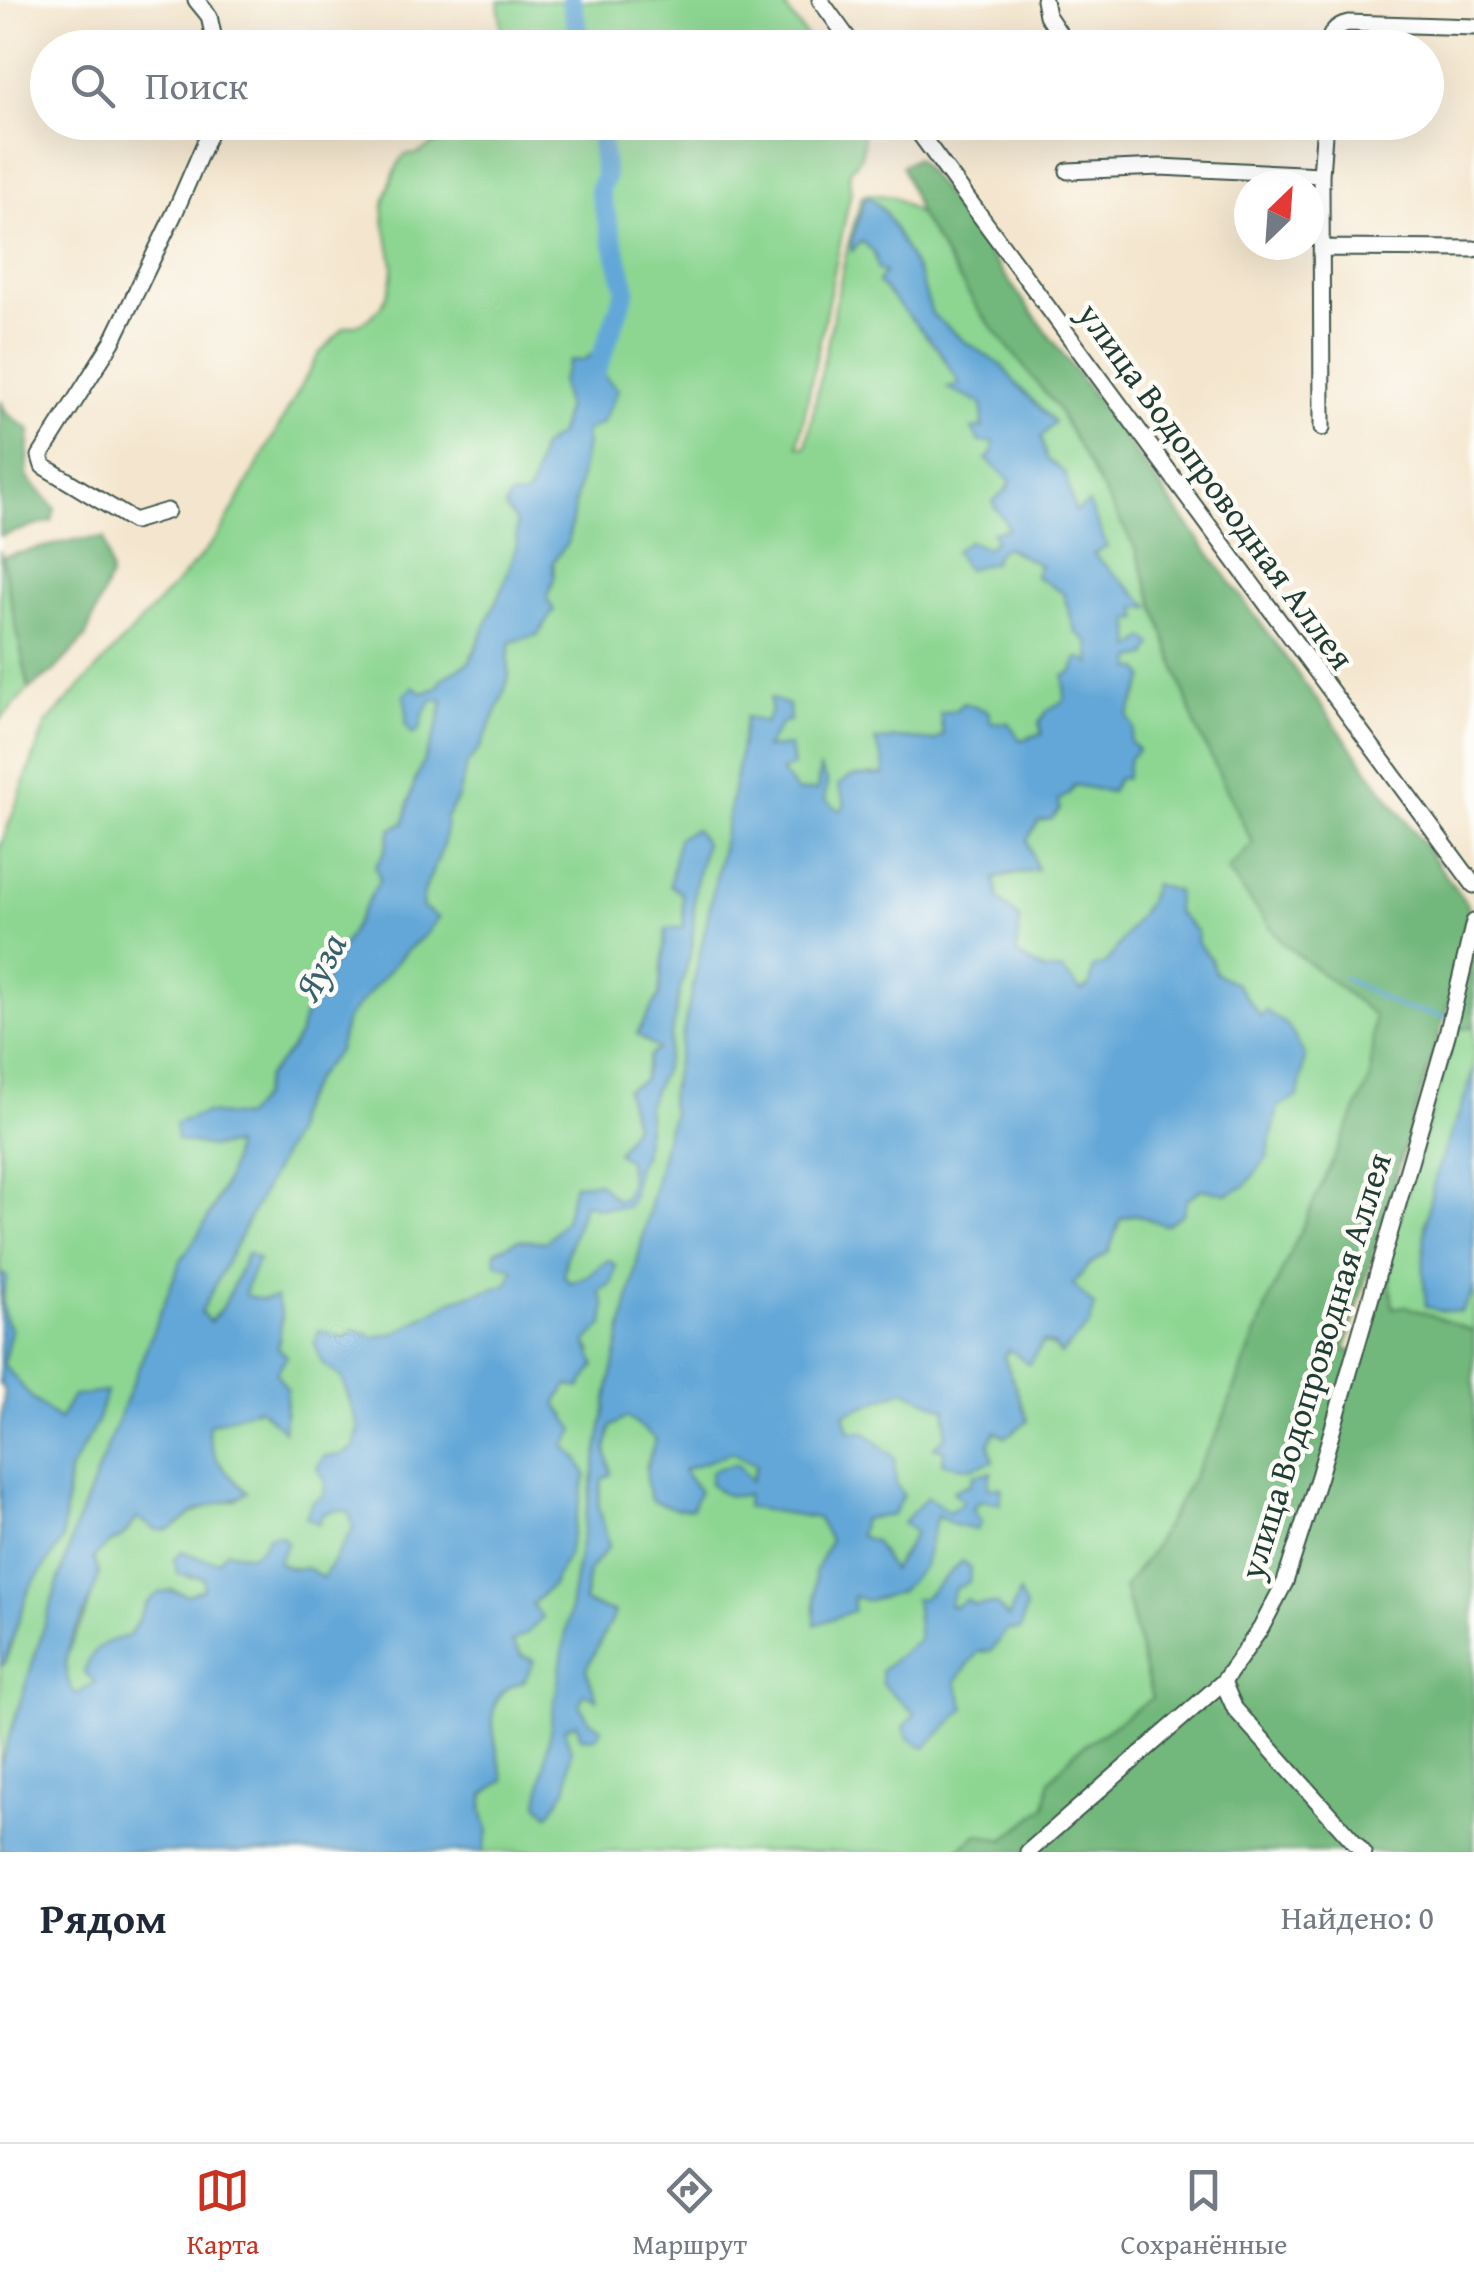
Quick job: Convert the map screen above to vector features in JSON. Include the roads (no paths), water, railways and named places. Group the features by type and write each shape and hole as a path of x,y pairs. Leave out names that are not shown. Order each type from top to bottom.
{"street":[{"path":"196,0 209,16 212,30"},
{"path":"820,0 842,30"},
{"path":"1044,0 1047,14 1058,30"},
{"path":"1334,30 1348,23 1474,27"},
{"path":"167,511 134,521 43,466 40,456 112,342 206,140"},
{"name":"улица Водопроводная Аллея","path":"923,140 1474,885"},
{"path":"1322,170 1325,140"},
{"path":"1068,172 1160,168 1234,171"},
{"path":"1324,248 1474,249"},
{"path":"1322,428 1323,260"},
{"name":"улица Водопроводная Аллея","path":"1028,1852 1223,1682 1261,1628 1285,1582 1447,1035 1474,922"},
{"path":"1223,1682 1235,1709 1363,1852"}],"water":[{"path":"865,197 885,212 920,277 932,314 1002,366 1054,422 1041,438 1047,459 1065,473 1075,512 1089,503 1107,547 1093,554 1150,607 1136,608 1139,619 1130,620 1132,648 1145,638 1153,645 1147,656 1133,659 1132,669 1140,669 1145,678 1128,716 1134,728 1130,741 1138,750 1129,759 1126,778 1117,779 1111,792 1074,785 1059,800 1060,809 1052,819 1039,821 1027,840 1037,870 995,879 999,900 1020,919 1016,954 1044,971 1062,970 1081,991 1090,985 1093,968 1106,964 1148,902 1154,884 1177,891 1176,912 1197,932 1196,941 1211,959 1215,973 1236,984 1261,1017 1265,1010 1288,1026 1305,1056 1298,1097 1278,1107 1267,1158 1245,1186 1227,1194 1201,1189 1187,1199 1183,1214 1165,1225 1134,1214 1120,1219 1109,1251 1088,1266 1073,1284 1094,1306 1090,1324 1061,1354 1054,1345 1043,1342 1029,1365 1009,1349 1004,1357 1028,1421 1005,1437 996,1431 989,1443 993,1461 971,1468 943,1463 944,1450 934,1447 945,1437 946,1409 904,1390 844,1414 849,1431 865,1432 894,1457 896,1483 903,1495 893,1515 863,1519 859,1536 874,1541 892,1570 915,1532 903,1523 927,1497 949,1512 963,1502 953,1491 971,1484 974,1475 991,1472 988,1487 1002,1488 1000,1504 982,1500 972,1507 981,1522 977,1530 954,1525 937,1515 924,1566 900,1592 867,1601 853,1596 853,1611 815,1625 815,1572 830,1540 817,1518 746,1507 747,1494 731,1496 719,1490 710,1483 712,1470 737,1464 751,1481 756,1465 732,1452 683,1470 699,1492 692,1508 676,1509 651,1500 647,1476 656,1439 627,1417 611,1427 606,1449 611,1474 602,1479 598,1503 609,1546 589,1571 584,1602 615,1613 586,1669 597,1699 584,1693 579,1705 589,1720 602,1729 595,1738 581,1737 576,1723 564,1729 571,1751 567,1787 549,1815 538,1804 575,1578 610,1383 673,1115 669,1101 746,717 765,723 771,711 770,698 789,705 790,721 783,722 765,748 790,746 793,766 781,771 797,792 817,790 820,769 827,781 825,800 841,811 845,803 838,785 852,776 884,775 875,741 934,741 943,735 940,713 956,710 963,703 988,711 991,722 1009,723 1020,740 1042,734 1039,723 1048,710 1065,700 1064,676 1073,672 1078,657 1091,664 1089,642 1076,632 1063,593 1035,575 1040,565 1005,547 993,563 966,569 955,551 968,541 986,548 996,540 992,532 1008,529 993,501 1008,489 1011,481 986,459 993,453 994,442 979,442 972,429 983,427 982,404 948,388 960,384 938,349 878,282 885,272 878,270 874,252 862,241 852,251"},
{"path":"604,345 608,359 604,376 618,390 602,423 585,432 568,542 553,562 554,579 547,599 554,610 538,635 511,642 509,676 501,701 480,748 467,764 457,800 445,819 444,843 422,907 438,918 346,1020 338,1051 315,1078 295,1115 294,1131 201,1312 210,1322 223,1307 248,1253 258,1259 245,1295 262,1300 276,1297 282,1317 278,1348 287,1356 276,1373 287,1389 284,1431 259,1408 208,1425 215,1455 247,1492 201,1509 163,1531 138,1518 121,1538 109,1543 93,1559 99,1576 67,1655 69,1682 76,1695 95,1682 84,1672 91,1656 106,1643 129,1636 150,1600 164,1591 187,1595 203,1589 204,1577 178,1574 174,1559 182,1551 218,1561 227,1551 251,1556 268,1536 281,1535 288,1543 277,1562 292,1569 308,1568 323,1578 353,1529 349,1512 322,1514 319,1524 306,1517 312,1502 324,1495 325,1480 317,1468 324,1456 340,1455 354,1448 359,1428 342,1378 322,1363 315,1343 319,1330 344,1338 354,1330 375,1337 398,1332 455,1299 508,1284 514,1269 496,1263 495,1251 518,1240 546,1242 565,1220 574,1184 598,1182 616,1200 624,1198 630,1183 628,1160 617,1153 634,1125 626,1089 643,1081 649,1056 658,1049 637,1034 659,996 666,929 684,927 682,894 670,885 678,838 695,829 705,843 695,887 692,948 665,1066 647,1106 643,1156 636,1168 633,1195 627,1207 600,1208 584,1203 566,1257 564,1275 570,1283 608,1260 616,1265 612,1283 599,1291 605,1305 604,1325 586,1341 595,1365 580,1388 567,1385 556,1404 575,1430 565,1446 579,1460 586,1475 567,1557 552,1585 532,1604 543,1618 512,1642 522,1656 534,1661 524,1681 509,1687 496,1700 494,1734 504,1780 484,1794 482,1809 488,1832 483,1852 0,1852 0,1766 75,1529 181,1260 215,1205 232,1161 234,1145 210,1147 177,1140 175,1123 205,1113 244,1117 261,1098 266,1078 299,1036 303,1019 380,879 375,867 385,851 391,829 404,823 415,781 436,729 443,700 432,700 420,729 413,734 406,725 404,696 413,686 423,693 437,688 443,678 470,662 517,545 516,522 505,508 510,497 525,496 532,486 541,448 559,434 566,409 561,382 570,361 584,360"},
{"path":"1474,1067 1474,1290 1461,1312 1437,1310 1426,1306 1426,1221 1437,1172"},
{"path":"0,1273 7,1277 3,1304 11,1330 3,1364 33,1399 59,1420 73,1396 106,1392 97,1422 69,1472 62,1541 29,1589 0,1667 0,1427 5,1390 0,1384"},
{"path":"962,1561 970,1569 969,1582 955,1589 949,1605 954,1607 967,1599 973,1605 996,1604 1008,1618 1019,1593 1026,1608 1020,1630 1007,1630 991,1651 978,1652 956,1681 965,1709 925,1748 908,1738 904,1727 915,1714 882,1684 881,1670 919,1639 915,1599 924,1598"}],"waterway":[{"name":"Яуза","path":"571,0 578,30"},
{"name":"Яуза","path":"596,372 626,289 599,190 605,178 601,140"},
{"path":"1344,978 1402,1008 1447,1017"}]}
